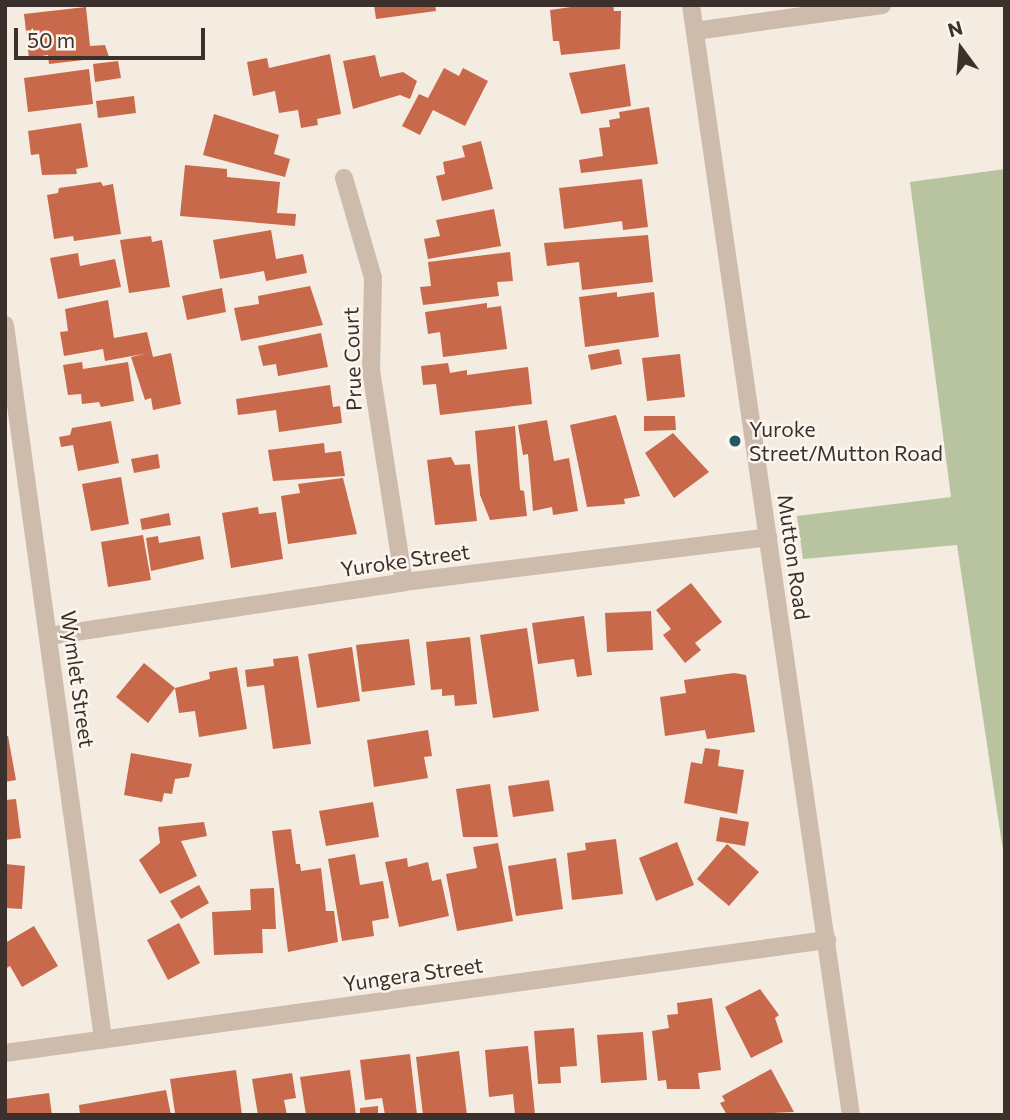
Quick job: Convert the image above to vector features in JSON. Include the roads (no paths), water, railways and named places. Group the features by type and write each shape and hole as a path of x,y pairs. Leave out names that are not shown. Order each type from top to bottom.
{"street":[{"name":"Mutton Road","path":"691,5 851,1115"},
{"path":"695,31 882,5"},
{"name":"Prue Court","path":"344,178 373,278 371,370 404,582"},
{"name":"Wymlet Street","path":"5,325 103,1039"},
{"name":"Yuroke Street","path":"49,636 404,582 768,537"},
{"name":"Yungera Street","path":"5,1053 827,940"}],"place":[{"name":"Yuroke Street/Mutton Road","path":"735,441"}]}
